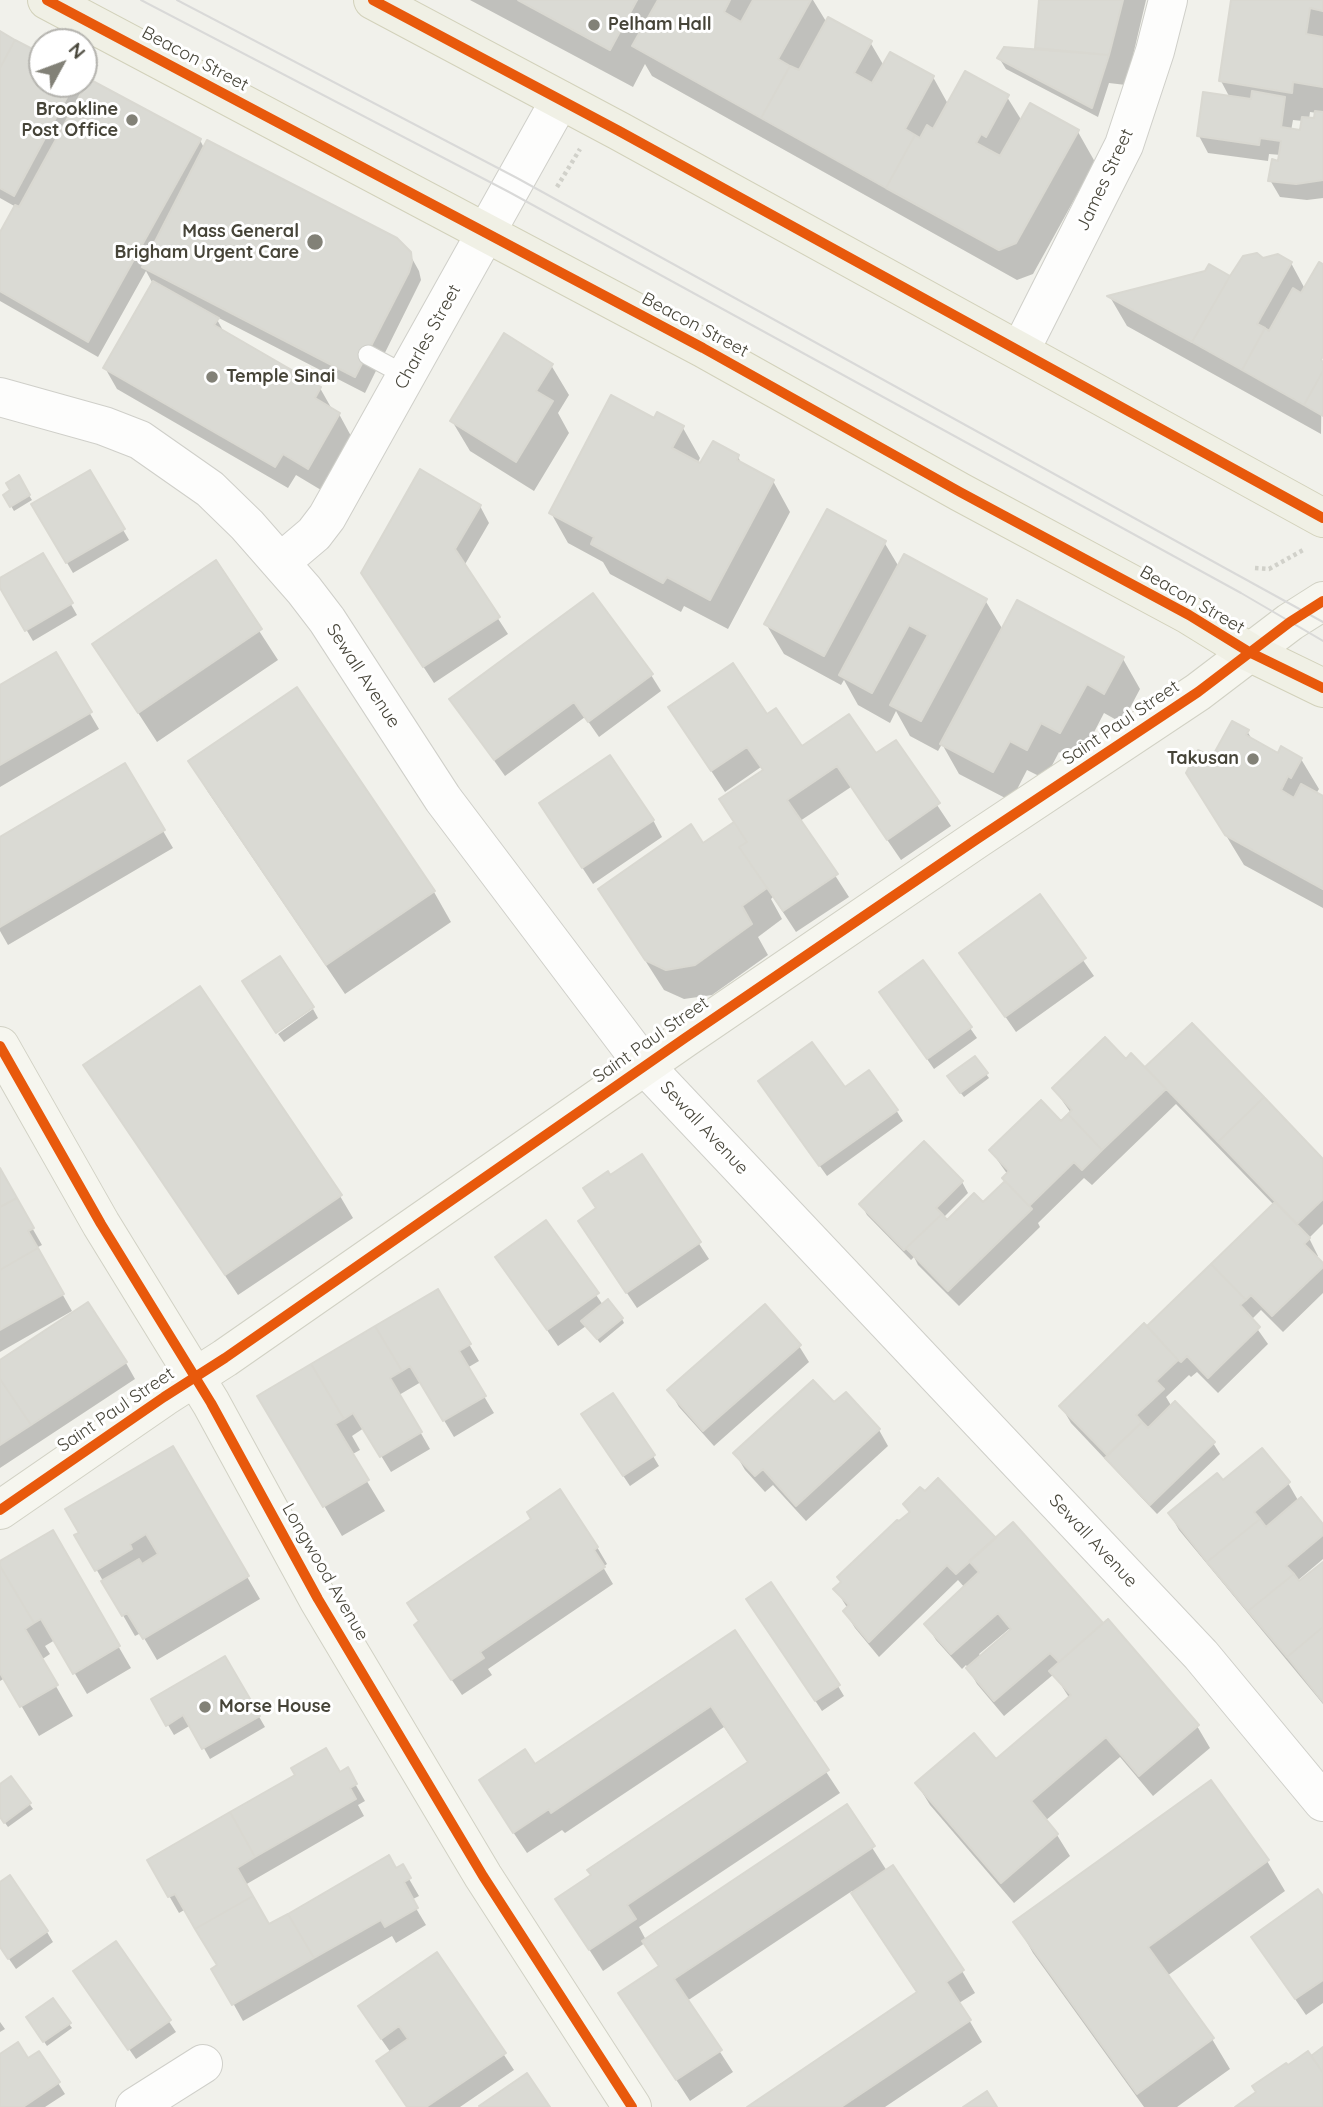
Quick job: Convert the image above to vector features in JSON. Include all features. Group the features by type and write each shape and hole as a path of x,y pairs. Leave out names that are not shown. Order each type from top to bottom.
{"main road":[{"name":"Beacon Street","path":"47,0 91,14 487,234 703,348 984,505 1189,615 1249,652 1323,688"},
{"path":"373,0 1020,351 1314,533"},
{"name":"Saint Paul Street","path":"0,1510 645,1065 1198,692 1249,652 1323,601"},
{"name":"Longwood Avenue","path":"0,1046 101,1224 195,1378 318,1599 483,1876 632,2107"}],"street":[{"name":"James Street","path":"1020,351 1124,145 1155,51 1168,0"},
{"name":"Charles Street","path":"281,562 314,534 327,517 560,100"},
{"name":"Sewall Avenue","path":"0,397 104,426 140,440 210,489 281,562 327,620 443,799 645,1065 1201,1655 1323,1802"},
{"path":"135,2107 203,2064"}],"lane":[{"path":"368,355 407,376"}],"path":[{"path":"557,188 583,142"},
{"path":"1255,568 1269,569 1314,533"}],"building":[{"name":"Pelham Hall","path":"518,0 637,0 610,50"},
{"path":"658,0 730,0 724,12 741,22 753,0 811,0 778,59 790,66 761,118 632,46"},
{"path":"1039,0 1123,0 1109,55 1035,48"},
{"path":"1231,0 1323,0 1323,11 1310,8 1306,34 1323,37 1323,87 1293,82 1292,93 1219,81"},
{"path":"828,17 872,41 854,73 872,83 890,52 934,76 905,129 915,135 886,188 761,118 790,66 799,70"},
{"path":"0,31 15,40 0,68"},
{"path":"15,40 28,47 28,98 66,98 14,196 0,188 0,68"},
{"path":"1004,47 1109,55 1092,108 997,58"},
{"path":"965,71 1009,95 986,137 981,134 976,143 1000,156 1030,103 1079,130 1016,243 999,250 886,188 915,135 920,138 927,125 933,129"},
{"path":"98,84 201,139 88,342 0,291 0,232 15,205 19,207 79,98 98,98"},
{"path":"1252,91 1285,97 1281,127 1300,130 1302,117 1314,118 1315,111 1323,112 1323,180 1296,184 1268,181 1272,159 1278,161 1281,141 1260,138 1259,145 1197,136 1203,92 1251,99"},
{"path":"207,140 397,238 411,252 409,272 355,377 142,267"},
{"path":"1257,253 1263,258 1278,254 1292,262 1257,324 1265,328 1242,370 1192,342 1243,256"},
{"path":"1319,262 1323,264 1323,371 1304,405 1242,370 1265,328 1269,331 1293,288 1301,293"},
{"path":"1209,264 1230,276 1192,342 1107,296 1205,271"},
{"name":"Temple Sinai","path":"153,281 219,318 214,325 321,387 315,398 340,413 308,469 283,454 275,467 103,368"},
{"path":"504,333 553,364 536,391 553,401 516,462 450,421"},
{"path":"1323,371 1323,416 1304,405"},
{"path":"611,395 654,418 657,412 684,426 672,448 700,463 713,441 739,455 737,460 774,480 710,600 667,577 663,583 591,544 594,537 549,513"},
{"path":"420,469 481,505 455,549 500,617 423,667 361,573"},
{"path":"90,470 125,529 66,563 31,504"},
{"path":"19,475 30,495 10,507 3,495 10,490 6,483"},
{"path":"827,509 886,541 824,656 764,624"},
{"path":"43,553 73,603 25,631 0,588 0,578"},
{"path":"904,554 987,599 921,721 890,705 928,635 909,625 872,693 839,675"},
{"path":"216,560 262,629 138,713 92,644"},
{"path":"593,593 653,674 588,722 574,702 494,760 449,699"},
{"path":"1017,600 1124,657 1104,694 1087,684 1060,733 1041,723 1027,750 1010,741 993,772 940,744"},
{"path":"56,652 92,712 0,765 0,685"},
{"path":"733,663 767,714 776,708 802,746 849,714 876,753 896,740 940,803 887,840 837,766 787,800 838,874 783,911 739,847 747,842 719,799 763,770 747,747 711,771 668,707"},
{"path":"297,687 435,891 326,965 188,761"},
{"path":"1232,721 1249,730 1246,735 1278,753 1281,746 1302,758 1281,790 1294,798 1301,784 1323,796 1323,889 1225,835 1186,773 1198,750 1212,757"},
{"path":"610,755 654,820 582,868 539,803"},
{"path":"125,763 165,830 0,927 0,837"},
{"path":"734,822 747,842 739,847 767,888 742,906 752,924 695,965 666,970 645,960 598,889 691,824 703,843"},
{"path":"1040,894 1086,958 1005,1017 959,953"},
{"path":"280,956 314,1007 276,1033 242,981"},
{"path":"923,960 972,1027 927,1059 879,992"},
{"path":"200,986 342,1195 225,1275 83,1065"},
{"path":"1192,1023 1264,1097 1218,1142 1145,1067"},
{"path":"1105,1037 1126,1059 1131,1053 1166,1089 1102,1150 1068,1114 1072,1110 1052,1088"},
{"path":"812,1042 845,1087 869,1070 898,1110 819,1166 758,1081"},
{"path":"975,1056 988,1073 960,1093 947,1076"},
{"path":"1264,1097 1323,1159 1323,1199 1297,1224 1218,1142"},
{"path":"1041,1100 1061,1121 1068,1114 1102,1150 1082,1170 1074,1162 1029,1206 1002,1178 1009,1171 989,1150"},
{"path":"924,1141 963,1181 936,1208 942,1214 904,1250 859,1204"},
{"path":"642,1154 701,1242 626,1293 578,1221 596,1208 583,1188 608,1171 610,1175"},
{"path":"0,1168 17,1198 0,1207"},
{"path":"1005,1181 1032,1209 948,1291 906,1248 942,1214 947,1220 974,1193 983,1202"},
{"path":"17,1198 34,1228 28,1231 38,1248 0,1270 0,1207"},
{"path":"1275,1202 1310,1238 1304,1244 1323,1263 1323,1267 1272,1316 1251,1295 1246,1300 1211,1264"},
{"path":"546,1220 599,1293 547,1330 495,1257"},
{"path":"38,1248 64,1294 0,1330 0,1270"},
{"path":"1211,1264 1246,1300 1240,1305 1260,1327 1208,1378 1187,1356 1181,1362 1178,1360 1147,1326"},
{"path":"438,1289 471,1344 459,1351 486,1396 443,1421 410,1366 402,1371 375,1326"},
{"path":"608,1299 623,1318 597,1339 581,1321"},
{"path":"88,1302 127,1362 31,1425 0,1379 0,1360"},
{"path":"765,1304 801,1345 703,1431 667,1390"},
{"path":"1144,1323 1178,1360 1156,1381 1164,1389 1136,1415 1142,1422 1107,1455 1059,1406"},
{"path":"375,1326 402,1371 390,1378 422,1432 380,1457 353,1413 344,1419 311,1364"},
{"path":"311,1364 344,1419 335,1424 369,1480 323,1507 257,1396"},
{"path":"0,1379 31,1425 0,1445"},
{"path":"813,1380 834,1402 846,1392 880,1429 796,1506 763,1469 755,1476 733,1453"},
{"path":"613,1393 655,1455 623,1476 581,1414"},
{"path":"1175,1401 1215,1442 1150,1505 1105,1458 1142,1422 1148,1428"},
{"path":"173,1446 249,1576 143,1639 127,1613 122,1616 101,1581 139,1559 142,1564 158,1554 146,1534 130,1544 132,1549 95,1571 74,1535 79,1533 65,1509"},
{"path":"1262,1448 1290,1482 1254,1512 1260,1519 1207,1562 1168,1513 1217,1473 1223,1480"},
{"path":"938,1478 996,1538 956,1574 947,1565 869,1642 843,1611 849,1605 833,1589 841,1582 837,1577 897,1520 910,1512 903,1504 920,1487 925,1491"},
{"path":"560,1489 598,1547 594,1550 605,1567 480,1652 484,1658 451,1680 414,1625 419,1621 407,1603 531,1519 527,1512"},
{"path":"1301,1497 1323,1524 1323,1535 1286,1566 1294,1574 1248,1611 1207,1562 1260,1519 1266,1527"},
{"path":"1013,1522 1103,1623 1059,1662 1050,1653 994,1701 966,1668 1011,1629 998,1613 951,1654 924,1624 979,1572 969,1561"},
{"path":"53,1530 120,1646 73,1674 41,1619 34,1623 0,1566 0,1561"},
{"path":"1323,1562 1323,1627 1287,1657 1248,1611 1294,1574 1299,1581"},
{"path":"0,1566 34,1623 25,1629 58,1685 20,1707 0,1673"},
{"path":"771,1582 840,1685 815,1701 746,1599"},
{"path":"1108,1619 1199,1725 1139,1776 1106,1737 1031,1801 1058,1834 1001,1883 915,1783 974,1733 996,1759 1071,1695 1049,1671"},
{"path":"1323,1627 1323,1702 1287,1657"},
{"path":"735,1630 829,1770 627,1905 636,1919 589,1950 555,1899 591,1875 587,1870 748,1762 711,1706 551,1813 549,1809 513,1833 479,1780 525,1749 535,1764"},
{"name":"Morse House","path":"225,1656 260,1716 202,1749 183,1715 166,1726 151,1699"},
{"path":"326,1748 340,1772 348,1767 357,1784 350,1788 356,1799 255,1857 230,1812 295,1775 291,1768"},
{"path":"11,1776 31,1803 4,1823 0,1817 0,1784"},
{"path":"1211,1780 1269,1860 1148,1947 1214,2038 1137,2094 1013,1922"},
{"path":"847,1804 875,1846 674,1979 722,2050 676,2080 618,1993 659,1966 642,1941"},
{"path":"230,1812 255,1857 237,1868 253,1896 195,1929 175,1894 168,1897 147,1860"},
{"path":"389,1855 396,1868 403,1864 411,1878 404,1882 418,1908 385,1927 381,1920 314,1958 288,1914"},
{"path":"893,1865 964,1970 946,1982 971,2020 841,2107 747,2107 917,1992 851,1893"},
{"path":"10,1875 48,1931 8,1959 0,1947 0,1882"},
{"path":"1318,1889 1323,1896 1323,1980 1295,1999 1251,1937"},
{"path":"253,1896 269,1924 288,1914 314,1958 232,2005 211,1969 217,1965 195,1929"},
{"path":"116,1941 171,2020 128,2050 73,1971"},
{"path":"437,1952 506,2053 426,2107 407,2107 376,2061 408,2039 399,2026 381,2039 358,2006"},
{"path":"53,1998 71,2023 43,2042 26,2017"},
{"path":"18,2042 28,2058 39,2051 60,2082 23,2107 0,2107 0,2054"},
{"path":"1323,2047 1323,2073 1311,2056"},
{"path":"1308,2051 1323,2073 1323,2107 1235,2107 1256,2092 1252,2086"},
{"path":"527,2073 550,2107 479,2106"},
{"path":"987,2091 997,2107 963,2107"}],"tram line":[{"path":"141,0 509,192 1241,593 1323,641"},
{"path":"177,0 517,178 1323,622"}],"cycle path":[{"path":"47,0 703,348 960,492 1189,615 1249,652 1323,688"},
{"path":"373,0 619,131 1323,518"},
{"path":"0,1510 225,1358 685,1038 1198,692 1290,622 1323,601"},
{"path":"0,1046 101,1224 211,1403 318,1599 483,1876 632,2107"}],"place":[{"name":"Pelham Hall","path":"594,25"},
{"name":"Brookline Post Office","path":"132,120"},
{"name":"Mass General Brigham Urgent Care","path":"315,242"},
{"name":"Temple Sinai","path":"212,377"},
{"name":"Takusan","path":"1253,759"},
{"name":"Morse House","path":"205,1707"}]}
